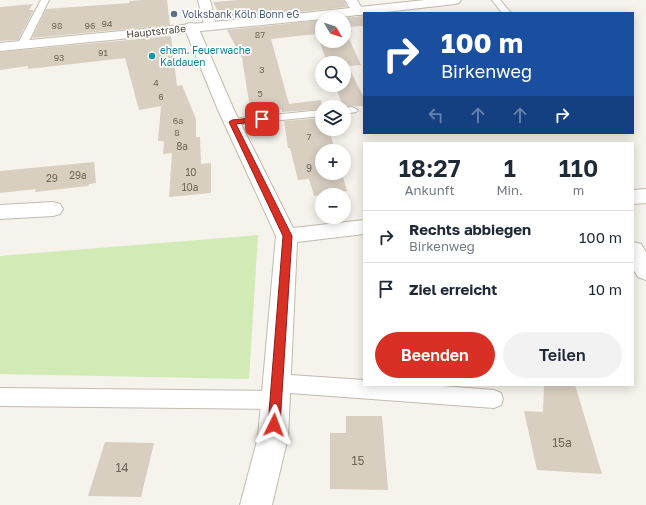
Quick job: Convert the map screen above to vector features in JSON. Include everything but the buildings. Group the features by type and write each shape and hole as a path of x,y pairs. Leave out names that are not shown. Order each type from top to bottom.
{"street":[{"path":"204,0 200,26 232,122 287,236 273,437 256,505"},
{"path":"351,0 358,12"},
{"name":"Hauptstraße","path":"0,47 200,26 358,12 455,0"},
{"path":"634,197 646,196"},
{"path":"0,212 53,209"},
{"path":"287,236 363,227"},
{"path":"634,252 646,271"}],"lane":[{"path":"22,45 45,0"},
{"path":"496,0 506,12"},
{"path":"232,122 315,114"},
{"path":"0,397 233,401 276,392 395,390 494,399"}],"green space":[{"path":"258,235 249,379 0,374 0,256"}],"place":[{"name":"Volksbank Köln Bonn eG","path":"174,14"},
{"name":"ehem. Feuerwache Kaldauen","path":"152,56"}],"route":[{"path":"262,119 232,122 287,236 274,425"}]}
